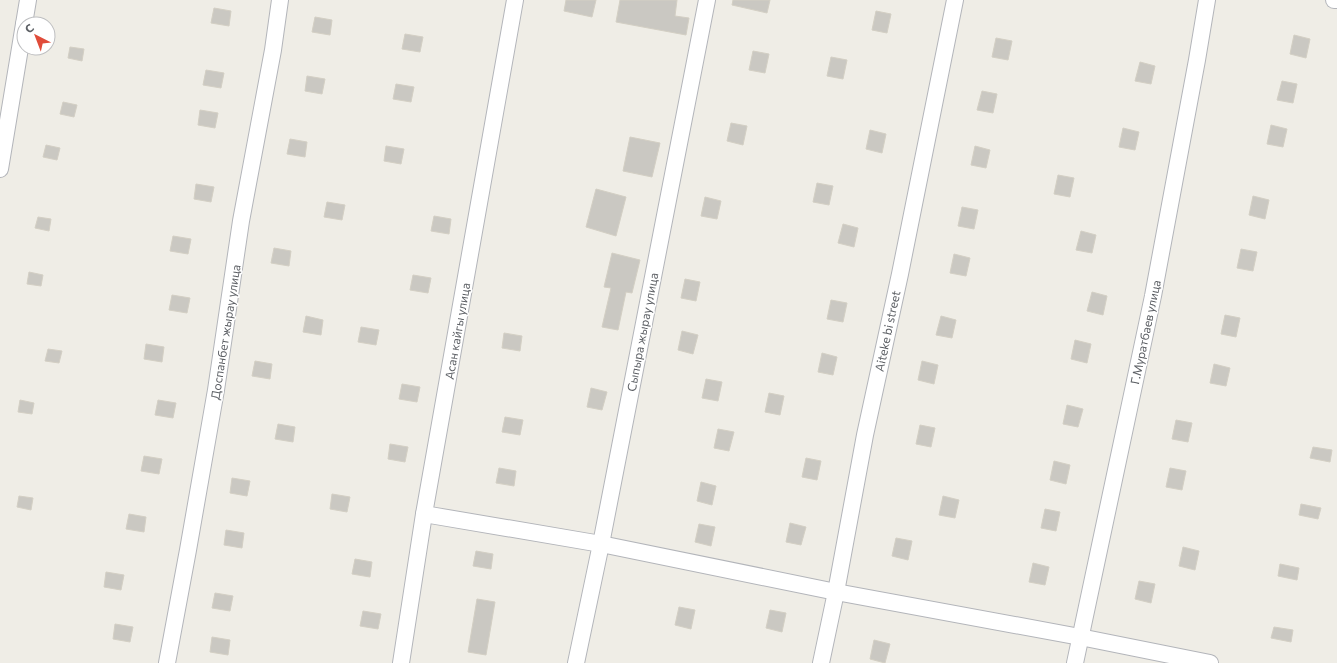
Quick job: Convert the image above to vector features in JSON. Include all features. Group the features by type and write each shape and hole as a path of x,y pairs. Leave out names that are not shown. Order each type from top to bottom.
{"street":[{"path":"25,16 28,0"},
{"name":"Доспанбет жырау улица","path":"167,663 213,405 241,221 273,50 280,0"},
{"name":"Асан кайгы улица","path":"401,663 424,514 515,0"},
{"name":"Сыпыра жырау улица","path":"576,663 601,544 707,0"},
{"name":"Aiteke bi street","path":"821,663 836,592 865,435 900,274 955,0"},
{"name":"Г.Муратбаев улица","path":"1075,663 1153,296 1197,60 1206,0"},
{"path":"0,169 19,56"},
{"path":"424,514 601,544 836,592 1080,637 1210,663"}],"building":[{"path":"566,0 596,0 592,17 564,11"},
{"path":"620,0 677,0 675,16 689,18 686,35 616,22"},
{"path":"733,0 770,0 767,13 732,5"},
{"path":"214,8 231,11 229,26 211,23"},
{"path":"876,11 891,14 887,33 872,30"},
{"path":"315,17 332,20 330,35 312,32"},
{"path":"405,34 423,37 420,52 402,49"},
{"path":"1294,35 1310,39 1306,58 1290,54"},
{"path":"996,38 1012,41 1008,60 992,57"},
{"path":"70,47 84,49 82,61 68,58"},
{"path":"753,51 769,54 765,73 749,70"},
{"path":"831,57 847,60 843,79 827,76"},
{"path":"1140,62 1155,66 1151,84 1135,81"},
{"path":"206,70 224,73 221,88 203,85"},
{"path":"307,76 325,79 322,94 305,91"},
{"path":"1282,81 1297,84 1293,103 1277,100"},
{"path":"396,84 414,87 411,102 393,99"},
{"path":"982,91 997,94 993,113 977,110"},
{"path":"63,102 77,105 74,117 60,114"},
{"path":"200,110 218,113 215,128 198,125"},
{"path":"731,123 747,126 743,145 727,141"},
{"path":"1271,125 1287,129 1283,147 1267,144"},
{"path":"1123,128 1139,132 1135,150 1119,147"},
{"path":"870,130 886,134 882,153 866,149"},
{"path":"630,137 660,143 652,177 623,171"},
{"path":"290,139 307,142 305,157 287,154"},
{"path":"46,145 60,148 57,160 43,157"},
{"path":"386,146 404,149 401,164 384,161"},
{"path":"975,146 990,150 986,168 971,165"},
{"path":"1058,175 1074,178 1070,197 1054,194"},
{"path":"817,183 833,186 829,205 813,202"},
{"path":"196,184 214,187 211,202 194,199"},
{"path":"596,189 626,197 616,236 586,227"},
{"path":"1253,196 1269,200 1265,219 1249,215"},
{"path":"705,197 721,201 717,219 701,216"},
{"path":"327,202 345,205 342,220 324,217"},
{"path":"962,207 978,210 974,229 958,226"},
{"path":"434,216 451,219 449,234 431,231"},
{"path":"38,217 51,219 49,231 35,228"},
{"path":"843,224 858,228 854,247 838,243"},
{"path":"1081,231 1096,235 1092,253 1076,250"},
{"path":"173,236 191,239 188,254 170,251"},
{"path":"274,248 291,251 289,266 271,263"},
{"path":"1241,249 1257,252 1253,271 1237,268"},
{"path":"612,253 640,260 632,293 626,292 618,330 602,327 611,288 604,287"},
{"path":"954,254 970,258 966,276 950,273"},
{"path":"29,272 43,275 41,286 27,284"},
{"path":"413,275 431,278 428,293 410,290"},
{"path":"685,279 700,282 696,301 681,298"},
{"path":"1092,292 1107,296 1103,315 1087,311"},
{"path":"172,295 190,298 187,313 169,310"},
{"path":"831,300 847,303 843,322 827,319"},
{"path":"1225,315 1240,318 1236,337 1221,334"},
{"path":"306,316 323,320 321,335 303,332"},
{"path":"941,316 956,320 952,338 936,335"},
{"path":"361,327 379,330 376,345 358,342"},
{"path":"682,331 698,335 693,354 678,350"},
{"path":"504,333 522,336 520,351 502,348"},
{"path":"1075,340 1091,344 1087,363 1071,359"},
{"path":"146,344 164,347 162,362 144,359"},
{"path":"48,349 62,351 59,363 45,361"},
{"path":"822,353 837,357 833,375 818,372"},
{"path":"255,361 272,364 270,379 252,376"},
{"path":"922,361 938,365 934,384 918,380"},
{"path":"1214,364 1230,368 1226,386 1210,383"},
{"path":"706,379 722,382 718,401 702,398"},
{"path":"402,384 420,387 417,402 399,399"},
{"path":"591,388 607,392 602,410 587,407"},
{"path":"769,393 784,396 780,415 765,412"},
{"path":"20,400 34,403 32,414 18,412"},
{"path":"158,400 176,403 173,418 155,415"},
{"path":"1067,405 1083,409 1078,427 1063,424"},
{"path":"505,417 523,420 520,435 502,432"},
{"path":"1176,420 1192,423 1188,442 1172,439"},
{"path":"278,424 295,427 293,442 275,439"},
{"path":"920,425 935,428 931,447 916,444"},
{"path":"718,429 734,432 729,451 714,448"},
{"path":"390,444 408,447 405,462 388,459"},
{"path":"1313,447 1332,450 1330,462 1310,458"},
{"path":"144,456 162,459 159,474 141,471"},
{"path":"806,458 821,461 817,480 802,477"},
{"path":"1054,461 1070,465 1066,484 1050,480"},
{"path":"499,468 516,471 514,486 496,483"},
{"path":"1170,468 1186,471 1182,490 1166,487"},
{"path":"232,478 250,481 247,496 230,493"},
{"path":"701,482 716,486 712,505 697,501"},
{"path":"332,494 350,497 347,512 330,509"},
{"path":"19,496 33,498 31,510 17,507"},
{"path":"943,496 959,500 955,518 939,515"},
{"path":"1301,504 1321,508 1318,519 1299,515"},
{"path":"1045,509 1060,512 1056,531 1041,528"},
{"path":"129,514 146,517 144,532 126,529"},
{"path":"790,523 806,527 801,545 786,542"},
{"path":"699,524 715,527 711,546 695,542"},
{"path":"226,530 244,533 242,548 224,545"},
{"path":"896,538 912,541 908,560 892,556"},
{"path":"1183,547 1199,551 1195,570 1179,566"},
{"path":"476,551 493,554 491,569 473,566"},
{"path":"355,559 372,562 370,577 352,574"},
{"path":"1033,563 1049,567 1045,585 1029,582"},
{"path":"1280,564 1299,568 1297,580 1278,576"},
{"path":"106,572 124,575 121,590 104,587"},
{"path":"1139,581 1155,584 1151,603 1135,599"},
{"path":"215,593 233,596 230,611 212,608"},
{"path":"477,599 495,602 486,655 468,652"},
{"path":"679,607 695,610 691,629 675,625"},
{"path":"770,610 786,613 782,632 766,628"},
{"path":"363,611 381,614 378,629 360,626"},
{"path":"115,624 133,627 130,642 113,639"},
{"path":"1274,627 1293,630 1291,642 1271,638"},
{"path":"212,637 230,640 228,655 210,652"},
{"path":"874,640 890,644 885,663 870,659"}]}
